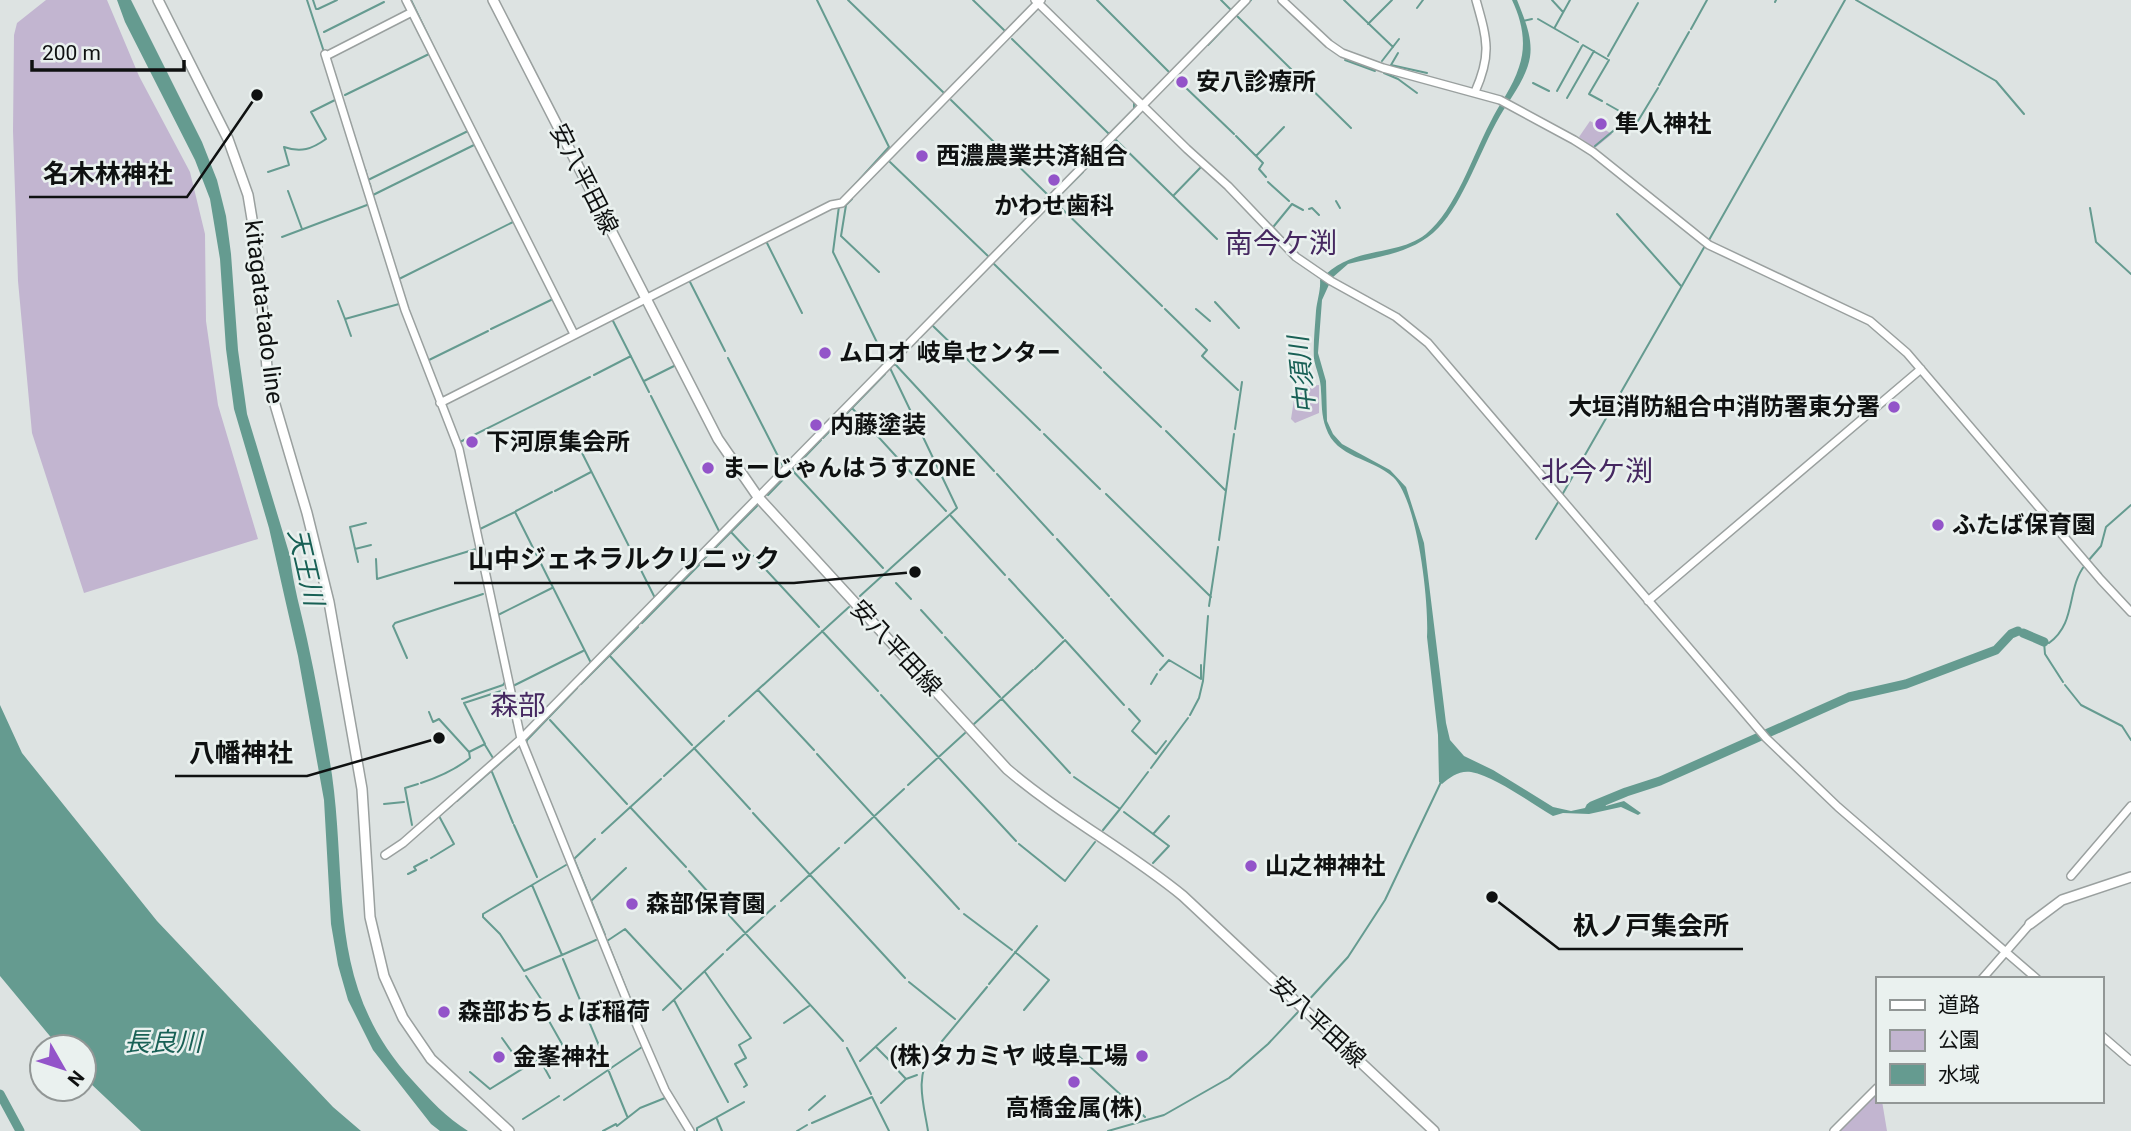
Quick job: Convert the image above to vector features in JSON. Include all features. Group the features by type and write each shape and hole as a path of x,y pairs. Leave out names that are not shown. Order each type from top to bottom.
{"main road":[{"name":"kitagata-tado line","path":"158,0 228,139 248,195 258,255 269,379 329,602 362,789 370,917 384,976 403,1018 431,1059 509,1131"},
{"name":"安八平田線","path":"493,0 718,439 758,497 1007,769 1049,803 1150,869 1183,896 1434,1131"},
{"path":"2030,924 2051,906 2070,897 2131,877"}],"street":[{"path":"407,0 574,334"},
{"path":"384,855 403,843 521,739 1246,0"},
{"path":"1282,0 1342,53 1383,68 1500,100 1593,152 1709,245 1875,324 1921,369 2131,612"},
{"path":"1475,92 1488,54 1476,0"},
{"path":"440,402 839,203 1038,1 1142,106 1228,186 1296,257 1331,281 1396,317 1428,343 1763,736 1838,807 2035,977"},
{"path":"412,12 326,55 405,310 459,449 521,739 639,1030 665,1090 690,1131"},
{"path":"1648,601 1921,369"},
{"path":"2071,876 2131,806"},
{"path":"1984,977 2030,924"},
{"path":"2103,1037 2131,1060"},
{"path":"1834,1131 1876,1088"}],"green space":[{"path":"46,0 107,0 139,76 190,172 205,234 206,321 218,405 258,539 84,593 32,433 18,281 13,131 14,35 17,23"},
{"path":"1590,121 1612,134 1595,148 1579,137"},
{"path":"1319,385 1319,413 1295,423 1291,419 1296,387"},
{"path":"1876,1093 1876,1103 1882,1103 1887,1131 1838,1131"}],"water":[{"path":"117,0 131,0 202,142 217,180 226,216 238,350 247,414 290,556 332,775 346,936 353,973 366,1010 385,1046 432,1101 468,1131 440,1131 431,1124 373,1050 348,1000 338,965 331,924 324,800 298,656 269,528 234,409 226,349 220,259 210,199 195,160 125,22"},
{"path":"1512,0 1517,0 1529,35 1531,50 1528,66 1452,211 1424,240 1393,253 1348,264 1332,278 1322,300 1318,353 1326,381 1327,421 1342,444 1390,470 1406,487 1424,543 1450,740 1464,756 1493,770 1553,807 1571,811 1585,808 1587,804 1602,798 1606,806 1624,801 1641,813 1638,815 1621,807 1589,814 1563,813 1553,816 1502,785 1471,772 1459,773 1442,784 1439,782 1438,735 1427,637 1424,577 1409,507 1402,489 1393,477 1338,446 1331,438 1323,418 1320,382 1314,359 1320,280 1346,261 1414,241 1426,234 1446,211 1519,67 1523,50 1522,33"},
{"name":"長良川","path":"0,705 22,753 157,921 333,1107 361,1131 141,1131 98,1090 98,1033 47,1033 0,976"}],"waterway":[{"path":"307,0 324,52"},
{"path":"313,0 316,9 337,0"},
{"path":"411,0 437,54"},
{"path":"817,0 889,147 840,201"},
{"path":"848,0 944,93"},
{"path":"973,0 1005,31"},
{"path":"1097,0 1169,72"},
{"path":"1221,0 1231,10"},
{"path":"1208,45 1251,0"},
{"path":"1344,0 1393,47"},
{"path":"1368,24 1392,0"},
{"path":"1417,8 1423,0"},
{"path":"1552,0 1563,12"},
{"path":"1555,27 1570,0"},
{"path":"1691,29 1707,0"},
{"path":"1709,240 1845,0"},
{"path":"1856,0 1996,81 2024,114"},
{"path":"324,32 384,2"},
{"path":"1608,56 1638,3"},
{"path":"1236,15 1351,128"},
{"path":"1523,21 1532,19"},
{"path":"1538,19 1578,42"},
{"path":"1659,85 1689,32"},
{"path":"1012,39 1109,134 1134,109 1134,103"},
{"path":"1382,61 1399,39"},
{"path":"1583,45 1607,59"},
{"path":"1557,91 1582,46"},
{"path":"1567,98 1594,51"},
{"path":"1398,53 1391,65 1427,73"},
{"path":"345,95 429,54"},
{"path":"1345,60 1375,71"},
{"path":"1602,101 1589,94 1609,60"},
{"path":"1384,73 1398,79 1417,93"},
{"path":"1533,83 1549,91"},
{"path":"1183,85 1234,134"},
{"path":"1630,117 1638,121 1658,88"},
{"path":"268,172 289,165 284,147 306,149 326,139 311,112 337,99"},
{"path":"951,100 1048,195"},
{"path":"1595,146 1630,117 1607,104"},
{"path":"1086,168 1138,116"},
{"path":"1256,156 1284,127"},
{"path":"365,169 368,180 468,131"},
{"path":"1236,136 1263,163 1259,169 1266,177"},
{"path":"1115,139 1217,239"},
{"path":"373,195 474,145"},
{"path":"890,162 989,257"},
{"path":"1173,196 1201,167"},
{"path":"1025,230 1083,172"},
{"path":"1268,182 1289,201"},
{"path":"370,184 371,191"},
{"path":"288,191 302,229"},
{"path":"852,199 846,205 841,236 879,272"},
{"path":"1054,201 1162,306"},
{"path":"1336,201 1340,208"},
{"path":"1274,226 1292,204 1303,210"},
{"path":"282,237 367,205"},
{"path":"839,206 833,252 887,363"},
{"path":"1309,209 1312,208 1319,215"},
{"path":"2090,208 2096,242 2131,274"},
{"path":"1617,214 1681,286"},
{"path":"399,279 513,222"},
{"path":"996,260 1022,233"},
{"path":"766,241 802,313"},
{"path":"1562,495 1706,244"},
{"path":"993,263 1101,368"},
{"path":"689,280 725,351"},
{"path":"491,329 553,299"},
{"path":"338,301 345,319"},
{"path":"1215,302 1239,328"},
{"path":"351,336 345,319 399,304"},
{"path":"1165,309 1207,350 1202,356 1238,390"},
{"path":"1196,309 1210,321"},
{"path":"612,319 649,392"},
{"path":"933,326 1040,430"},
{"path":"429,360 488,331"},
{"path":"594,375 631,356"},
{"path":"728,358 783,466"},
{"path":"894,365 994,471"},
{"path":"644,381 674,366"},
{"path":"860,596 957,508 890,368"},
{"path":"1104,372 1161,427"},
{"path":"823,438 885,374"},
{"path":"460,442 590,377"},
{"path":"1235,429 1242,382"},
{"path":"651,396 720,533"},
{"path":"852,408 946,511"},
{"path":"1166,431 1225,490"},
{"path":"1044,434 1100,489"},
{"path":"1219,540 1234,434"},
{"path":"574,437 655,598"},
{"path":"768,495 821,440"},
{"path":"792,470 883,568"},
{"path":"555,491 591,472"},
{"path":"997,474 1053,535"},
{"path":"516,511 552,492"},
{"path":"1106,494 1211,597"},
{"path":"1536,539 1560,499"},
{"path":"2088,561 2101,546 2106,527 2131,505"},
{"path":"703,560 757,506"},
{"path":"478,530 515,512 591,663"},
{"path":"951,516 1005,575"},
{"path":"358,562 350,527 366,523"},
{"path":"731,532 819,627"},
{"path":"1057,539 1109,596"},
{"path":"355,549 371,545"},
{"path":"1209,606 1218,547"},
{"path":"376,559 377,579 476,549"},
{"path":"2090,562 2101,574"},
{"path":"642,623 699,565"},
{"path":"2063,682 2045,654 2044,642 2049,643 2064,626 2075,584 2085,565"},
{"path":"2103,577 2109,583"},
{"path":"1009,579 1063,638"},
{"path":"896,583 911,599"},
{"path":"498,615 552,588"},
{"path":"407,658 393,626 395,623 483,594"},
{"path":"1111,599 1163,656"},
{"path":"729,716 849,607"},
{"path":"921,610 942,633"},
{"path":"1190,715 1199,698 1203,681 1208,616"},
{"path":"581,684 638,627"},
{"path":"822,631 878,691"},
{"path":"1592,806 1660,781 1849,697 1906,684 1996,650 2011,634 2018,631"},
{"path":"2023,633 2044,642"},
{"path":"945,637 1000,697"},
{"path":"1065,640 1124,705"},
{"path":"1035,669 1064,641"},
{"path":"513,686 583,651"},
{"path":"610,656 692,745"},
{"path":"1160,670 1169,660 1201,679 1201,665"},
{"path":"974,724 1033,670"},
{"path":"1151,684 1157,674"},
{"path":"462,699 505,682"},
{"path":"2065,685 2081,705 2122,726 2131,740"},
{"path":"526,744 577,688"},
{"path":"421,783 459,766 470,758 469,752 485,744 464,703 504,690 516,730"},
{"path":"758,690 814,750"},
{"path":"881,695 1016,841"},
{"path":"1002,699 1070,773"},
{"path":"1129,709 1140,721 1132,731 1156,754 1166,741"},
{"path":"429,712 433,722 439,719 469,752"},
{"path":"1151,768 1188,718"},
{"path":"550,720 627,804"},
{"path":"664,776 724,721"},
{"path":"908,785 965,733"},
{"path":"485,745 493,758"},
{"path":"694,748 750,809"},
{"path":"457,801 516,749"},
{"path":"817,754 959,909"},
{"path":"492,772 513,823"},
{"path":"1120,809 1148,772"},
{"path":"1074,777 1120,809 1103,830"},
{"path":"602,833 661,779"},
{"path":"1306,1003 1348,957 1385,900 1441,782"},
{"path":"412,825 405,788 418,784"},
{"path":"845,843 904,789"},
{"path":"384,804 404,802"},
{"path":"431,858 454,844 439,816 452,805"},
{"path":"630,807 686,867"},
{"path":"1124,812 1169,846 1153,863"},
{"path":"753,813 905,978"},
{"path":"1154,833 1169,816"},
{"path":"514,825 537,877"},
{"path":"595,839 574,859 605,935"},
{"path":"1019,844 1065,881 1095,842"},
{"path":"781,901 839,848"},
{"path":"408,874 427,860"},
{"path":"566,865 532,885 562,955 596,940"},
{"path":"591,901 626,868"},
{"path":"689,871 843,1041"},
{"path":"532,885 483,914 483,917 500,934 524,971 562,955"},
{"path":"727,950 775,906"},
{"path":"964,914 1012,950"},
{"path":"989,984 1037,926"},
{"path":"641,1026 607,941 625,929 681,989"},
{"path":"1015,952 1049,980 1024,1010"},
{"path":"663,1010 723,954"},
{"path":"563,959 600,1048"},
{"path":"705,972 751,1038 739,1045 746,1058 735,1064 747,1085 744,1087"},
{"path":"526,976 549,1011"},
{"path":"909,982 955,1019"},
{"path":"933,1052 987,987"},
{"path":"674,1000 728,1102"},
{"path":"784,1023 809,1006"},
{"path":"1108,1131 1164,1115 1229,1078 1268,1044 1298,1012"},
{"path":"470,1072 490,1089 562,1044 545,1014"},
{"path":"642,1028 649,1045"},
{"path":"860,1061 896,1028"},
{"path":"502,1038 522,1066"},
{"path":"564,1100 642,1047"},
{"path":"876,1047 890,1061"},
{"path":"847,1048 871,1094"},
{"path":"601,1052 627,1116"},
{"path":"1074,1052 1145,1117"},
{"path":"928,1131 922,1081 926,1062 932,1053"},
{"path":"539,1058 550,1078"},
{"path":"892,1064 906,1079"},
{"path":"881,1103 906,1079 917,1075"},
{"path":"0,1094 20,1131"},
{"path":"523,1119 559,1096"},
{"path":"809,1110 825,1096"},
{"path":"812,1123 872,1097 889,1131"},
{"path":"603,1131 616,1124 617,1126 640,1108 665,1098"},
{"path":"697,1131 697,1128 744,1102"},
{"path":"717,1119 722,1131"},
{"path":"797,1131 807,1125"}],"place":[{"name":"安八診療所","path":"1182,82"},
{"name":"名木林神社","path":"257,95"},
{"name":"隼人神社","path":"1601,124"},
{"name":"西濃農業共済組合","path":"922,156"},
{"name":"かわせ歯科","path":"1054,180"},
{"name":"ムロオ 岐阜センター","path":"825,353"},
{"name":"大垣消防組合中消防署東分署","path":"1894,407"},
{"name":"内藤塗装","path":"816,425"},
{"name":"下河原集会所","path":"472,442"},
{"name":"まーじゃんはうすZONE","path":"708,468"},
{"name":"ふたば保育園","path":"1938,525"},
{"name":"山中ジェネラルクリニック","path":"915,572"},
{"name":"八幡神社","path":"439,738"},
{"name":"山之神神社","path":"1251,866"},
{"name":"杁ノ戸集会所","path":"1492,897"},
{"name":"森部保育園","path":"632,904"},
{"name":"森部おちょぼ稲荷","path":"444,1012"},
{"name":"(株)タカミヤ 岐阜工場","path":"1142,1056"},
{"name":"金峯神社","path":"499,1057"},
{"name":"高橋金属(株)","path":"1074,1082"}],"district":[{"name":"南今ケ渕","path":"1281,243"},
{"name":"北今ケ渕","path":"1597,471"},
{"name":"森部","path":"518,705"}],"water label":[{"name":"中須川","path":"1302,375"},
{"name":"天王川","path":"306,567"}]}
